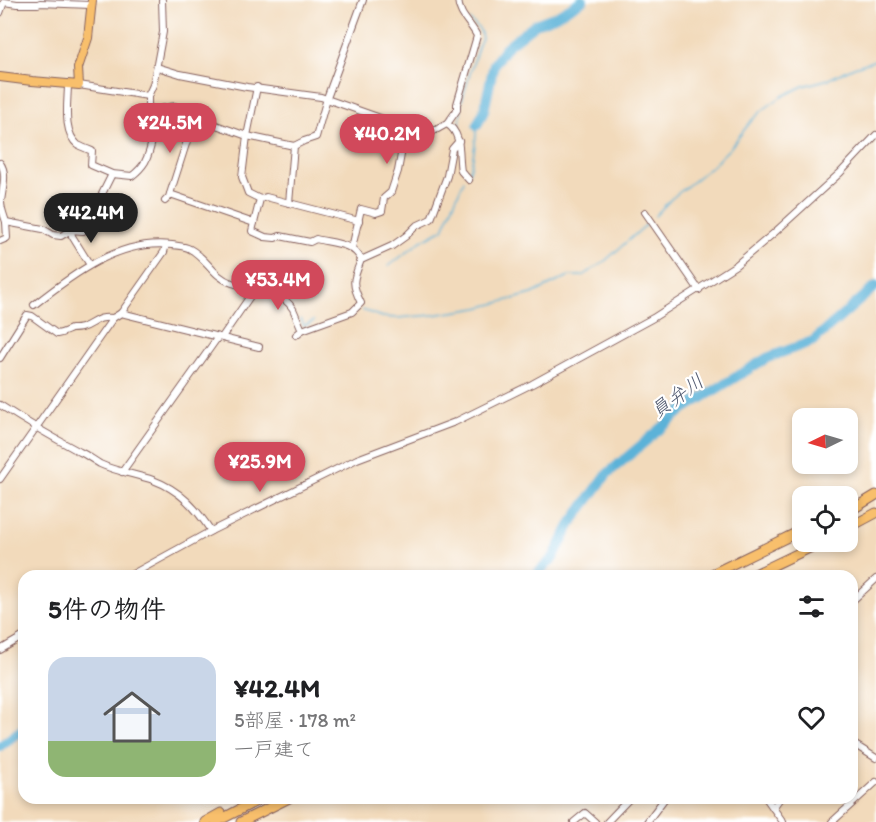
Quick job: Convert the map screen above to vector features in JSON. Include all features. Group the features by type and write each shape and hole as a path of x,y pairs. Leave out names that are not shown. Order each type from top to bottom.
{"highway":[{"path":"858,500 876,490"},
{"path":"858,506 876,495"},
{"path":"858,523 876,513"},
{"path":"720,570 792,535"},
{"path":"733,570 792,541"},
{"path":"764,570 801,552"},
{"path":"205,822 239,804"},
{"path":"216,822 250,804"},
{"path":"241,822 277,804"}],"main road":[{"path":"0,77 79,85 78,69 91,24 92,3"}],"street":[{"path":"162,0 163,32 153,85 148,96 150,108 155,110 174,106 194,119 247,136 294,146 316,137 327,98 363,0"},
{"path":"157,67 180,74 247,87 327,98 406,127 433,131 447,124 457,110 477,36 462,15 458,0"},
{"path":"0,13 4,2 17,4 92,3"},
{"path":"68,84 67,117 72,138 92,152 91,165 112,174 132,176 146,161 156,117 155,110"},
{"path":"79,85 148,96"},
{"path":"257,87 247,136 242,177 248,193 260,199 266,197 359,221"},
{"path":"165,201 170,194 194,119"},
{"path":"447,124 454,129 459,141 461,171 469,180"},
{"path":"352,248 361,209 376,213 382,211 384,198 391,192 398,171 406,127"},
{"path":"140,570 211,531 357,459 455,422 615,340 736,265 840,173 876,135"},
{"path":"296,335 302,330 352,312 361,303 355,292 353,278 361,260 392,246 416,226 430,219 447,176 453,149 459,141"},
{"path":"289,203 294,146"},
{"path":"0,163 3,166 4,180 1,203 7,238 0,242"},
{"path":"6,222 43,229 53,235 61,236 71,231 83,231 90,228 112,174"},
{"path":"170,194 254,223"},
{"path":"260,199 252,231 265,237 280,236 310,242 316,239 352,248 361,260"},
{"path":"645,212 699,290"},
{"path":"71,231 90,265"},
{"path":"34,305 90,265 127,249 166,244 187,248 199,255 218,276 230,283 270,291 286,301 302,330"},
{"path":"0,479 113,318 122,313 164,252 166,244"},
{"path":"122,472 255,289"},
{"path":"122,313 259,346"},
{"path":"0,358 27,315 32,316 57,334 81,328 95,320 113,318"},
{"path":"0,405 101,464 154,481 177,492 196,509 211,531"},
{"path":"858,596 876,579"},
{"path":"1,649 18,639"},
{"path":"858,747 876,759"},
{"path":"858,798 876,782"},
{"path":"607,822 624,804"},
{"path":"647,822 660,804"},
{"path":"770,804 783,822"},
{"path":"773,808 776,804"},
{"path":"832,822 852,804"},
{"path":"574,822 585,813 595,822"}],"waterway":[{"path":"462,0 463,8"},
{"path":"477,125 484,111 494,64 507,46 535,24 554,17 583,0"},
{"path":"460,129 461,103 482,38 480,30 470,20"},
{"path":"655,216 671,199 711,167 764,109 803,86 829,79 876,60"},
{"path":"469,172 474,154 477,125"},
{"path":"389,266 421,241 443,229 464,180"},
{"path":"362,310 383,317 397,318 433,315 478,308 532,294 569,276 583,276 605,261 647,224"},
{"path":"238,282 277,291 287,298"},
{"name":"員弁川","path":"541,570 553,558 572,522 607,474 684,409 767,358 813,341 876,286"},
{"path":"301,319 304,326 314,321"},
{"name":"員弁川","path":"0,746 18,732"}]}
